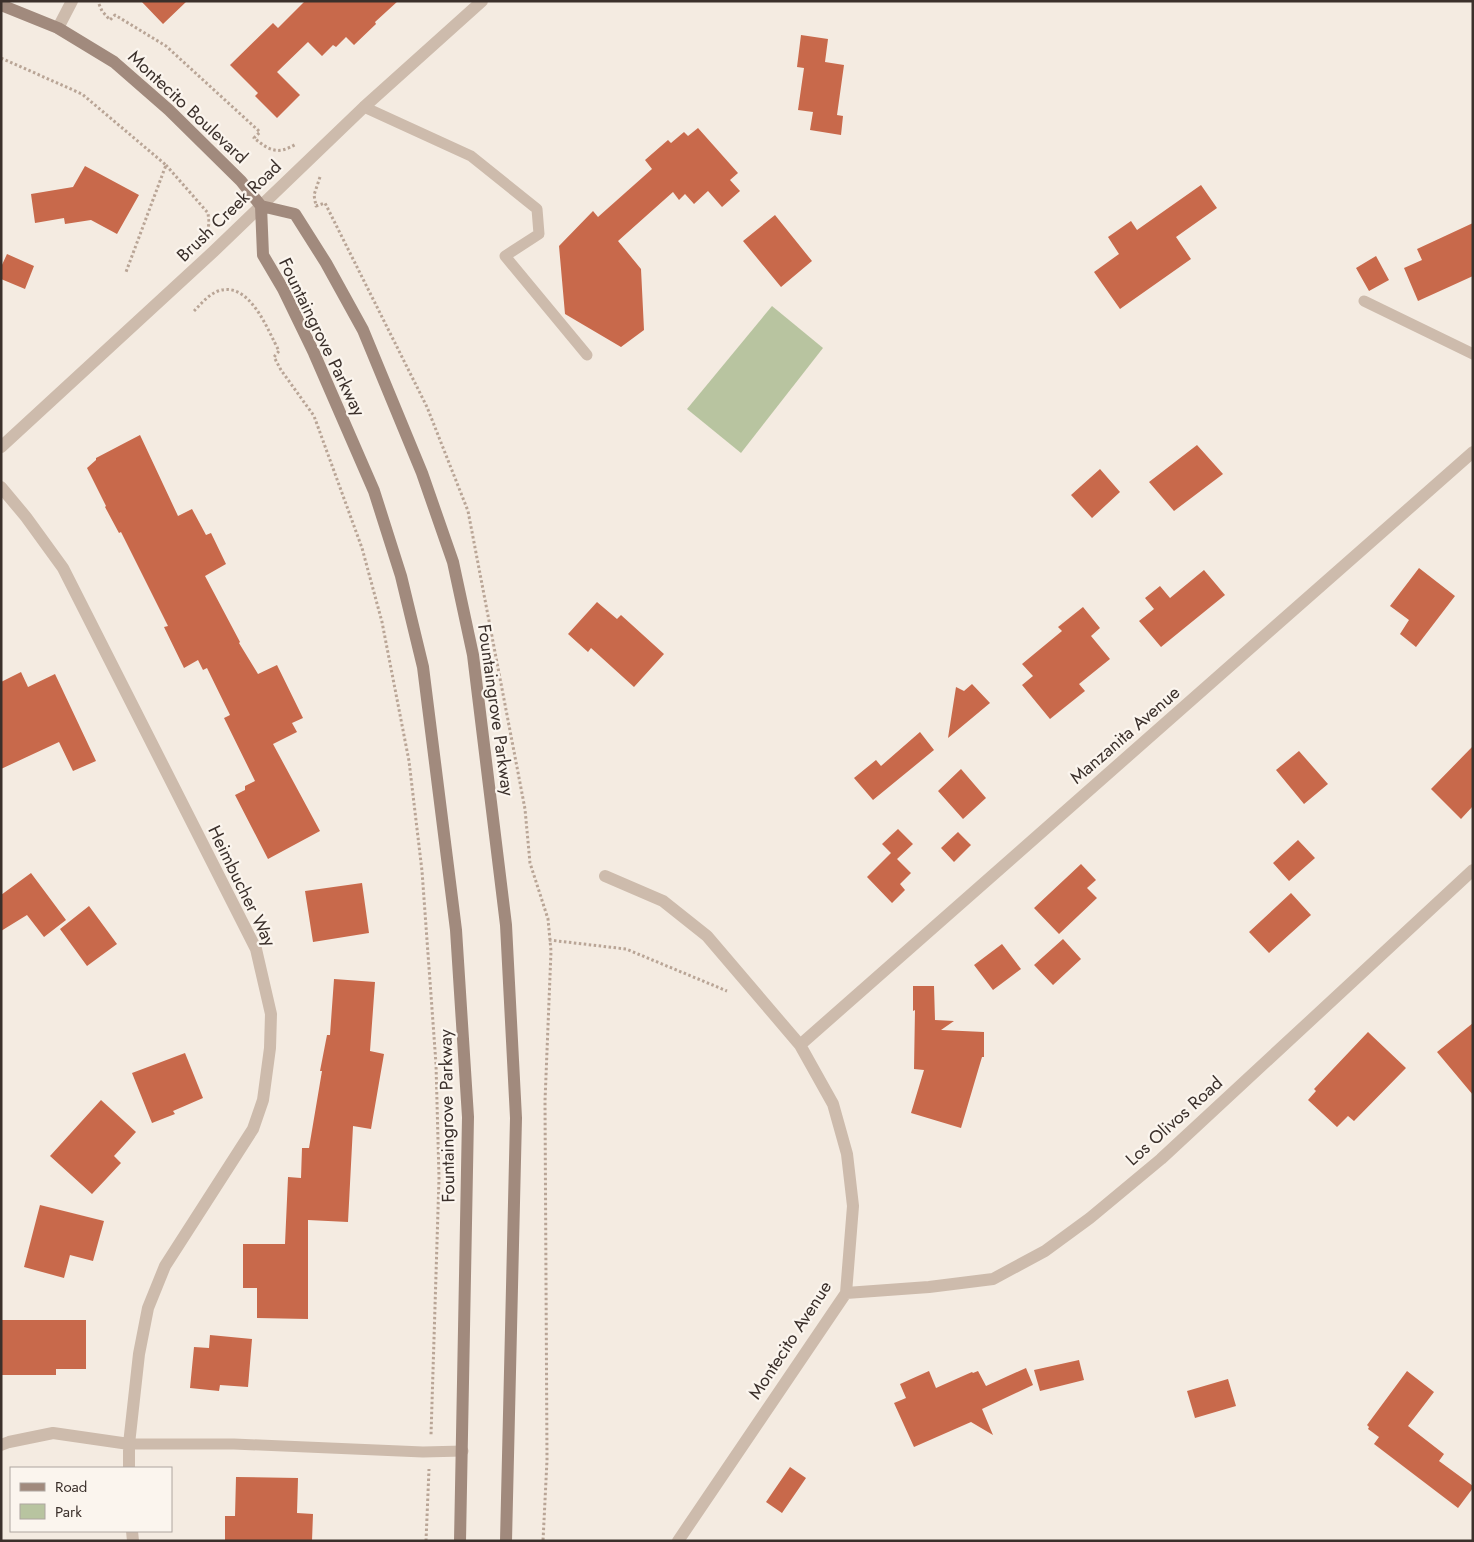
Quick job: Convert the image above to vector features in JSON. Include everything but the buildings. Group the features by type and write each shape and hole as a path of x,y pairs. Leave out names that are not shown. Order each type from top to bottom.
{"main road":[{"name":"Montecito Boulevard","path":"1,5 58,28 114,62 169,110 241,181 261,206"},
{"name":"Fountaingrove Parkway","path":"460,1541 468,1117 456,930 423,667 401,576 374,491 314,352 283,289 263,255 261,206 295,214 326,263 363,330 422,473 453,562 473,655 506,925 516,1118 506,1541"}],"street":[{"path":"58,28 72,1"},
{"name":"Brush Creek Road","path":"1,447 261,206 364,106 482,1"},
{"name":"Manzanita Avenue","path":"800,1045 1473,452"},
{"name":"Heimbucher Way","path":"1,487 26,517 63,568 256,949 271,1014 270,1048 263,1100 253,1129 165,1266 148,1308 138,1354 129,1444 129,1467"},
{"name":"Los Olivos Road","path":"846,1293 928,1287 993,1279 1045,1252 1090,1218 1161,1159 1473,870"},
{"name":"Montecito Avenue","path":"605,876 663,901 707,936 800,1045 833,1104 847,1154 854,1206 846,1293 678,1541"},
{"path":"1,1445 53,1433 129,1444"}],"lane":[{"path":"364,106 471,156 537,209 538,234 505,256 587,355"},
{"path":"1364,301 1473,354"},
{"path":"129,1444 234,1444 463,1451"}],"path":[{"path":"99,4 110,20 114,15 166,46 260,132 254,138 274,150 286,150"},
{"path":"1,58 82,94 166,165 208,213 208,230"},
{"path":"126,272 166,165"},
{"path":"194,311 210,295 217,291 224,290 244,296 256,307 279,351 274,357 281,370 314,416 362,548 382,622 409,761 422,871 436,1064 439,1178 431,1451 426,1541"},
{"path":"550,940 626,949 727,991"}],"green space":[{"path":"772,306 823,348 741,453 687,409"}]}
